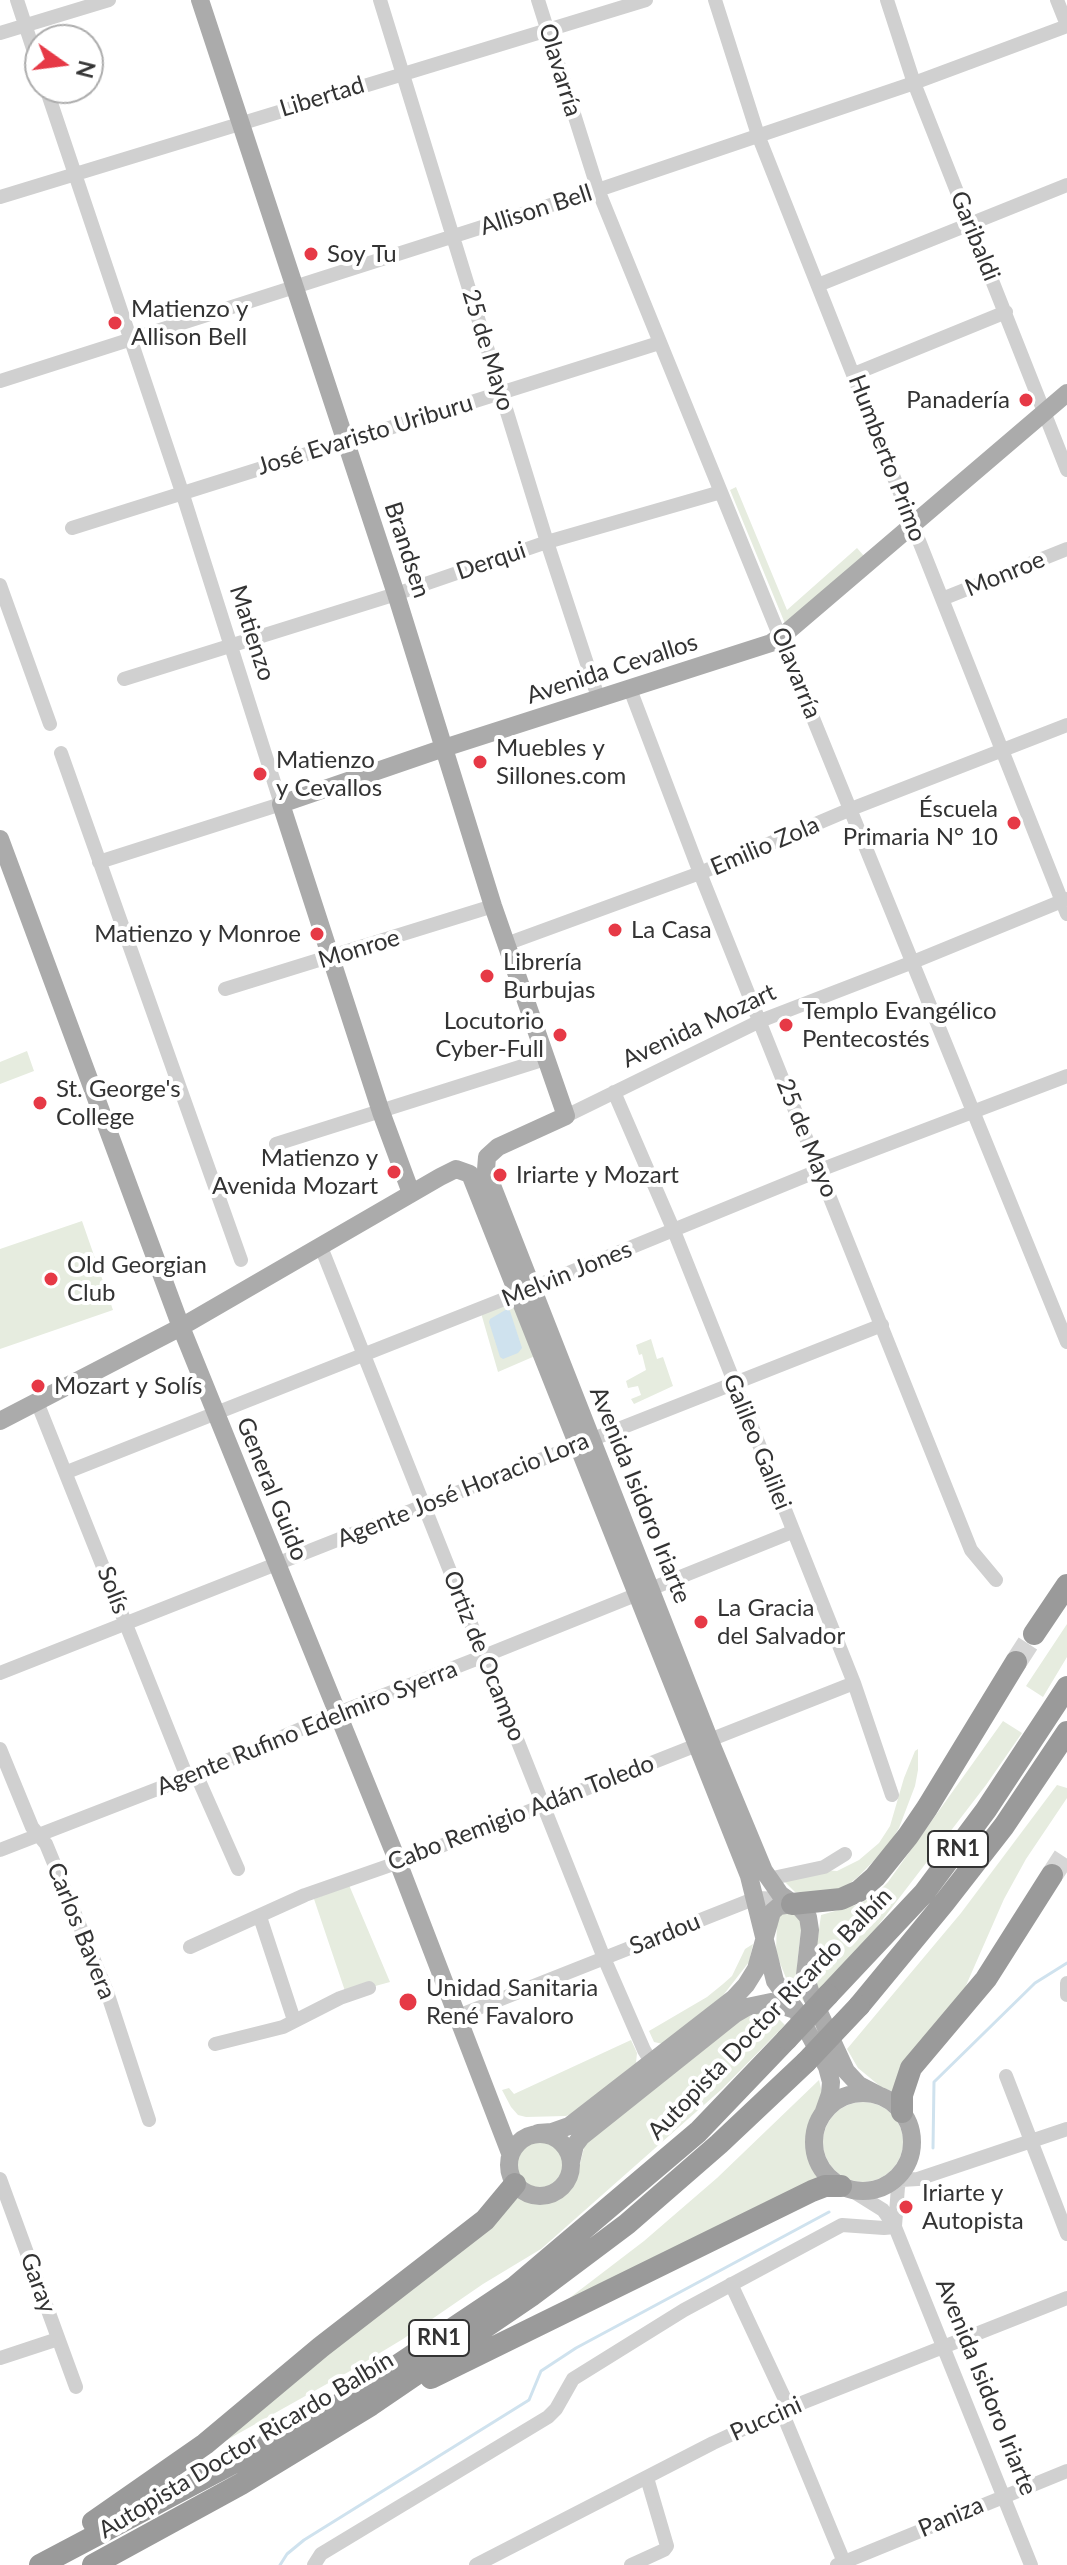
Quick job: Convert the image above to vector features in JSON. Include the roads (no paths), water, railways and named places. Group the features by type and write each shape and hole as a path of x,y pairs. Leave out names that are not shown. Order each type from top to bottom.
{"highway":[{"path":"1034,1634 1067,1585"},
{"path":"788,1902 841,1899 859,1891 875,1877 927,1808 1016,1662"},
{"name":"Autopista Doctor Ricardo Balbín","path":"40,2565 322,2416 515,2287 698,2132 924,1893 986,1810 1067,1687"},
{"name":"Autopista Doctor Ricardo Balbín","path":"93,2565 241,2484 371,2405 531,2296 627,2224 719,2144 806,2062 859,2006 1004,1826 1067,1732"},
{"path":"902,2112 902,2095 911,2068 986,1979 1052,1875"},
{"path":"31,2565 205,2444 321,2347 485,2220 515,2184"},
{"path":"371,2405 812,2191 825,2186 846,2188"}],"main road":[{"name":"Brandsen","path":"200,0 347,442 493,906 566,1116"},
{"name":"Avenida Cevallos","path":"281,804 781,638 1067,393"},
{"name":"Matienzo","path":"281,804 381,1112 411,1193"},
{"name":"General Guido","path":"0,839 181,1327 398,1862 510,2153"},
{"name":"Avenida Mozart","path":"490,1153 521,1135 566,1116"},
{"name":"Avenida Isidoro Iriarte","path":"490,1153 486,1170 524,1291"},
{"name":"Avenida Isidoro Iriarte","path":"411,1193 456,1169 466,1171 473,1178 524,1291 703,1743 760,1875 788,1902 801,1909 810,1923 805,1962 807,1984 839,2057 852,2080 880,2096"},
{"path":"0,1421 181,1327 411,1193"},
{"name":"Avenida Isidoro Iriarte","path":"760,1875 756,1898 768,1962 775,1981 796,2010 830,2073 830,2094 823,2114"},
{"path":"788,1902 772,1912 756,1969 740,1992 569,2126 521,2139 510,2153 510,2174 515,2184 531,2195 551,2194 566,2182 581,2137 735,2014 747,2007 771,2002 796,2010"},
{"path":"864,2093 880,2096 902,2112 912,2139 910,2154 903,2174 887,2185 875,2190 846,2188 830,2178 821,2167 814,2140 823,2114 834,2103 864,2093"},
{"path":"538,2133 556,2138 564,2145 571,2162"}],"street":[{"path":"17,0 26,24"},
{"path":"29,24 109,0"},
{"name":"25 de Mayo","path":"380,0 547,542 599,700"},
{"name":"Olavarría","path":"538,0 598,190 1067,1342"},
{"name":"Libertad","path":"0,197 646,0"},
{"name":"Humberto Primo","path":"715,0 758,135 1065,904"},
{"name":"Garibaldi","path":"887,0 914,83 1067,470"},
{"path":"1057,0 1067,26"},
{"path":"0,33 24,26"},
{"name":"Allison Bell","path":"0,381 598,190 914,83 1067,26"},
{"name":"Matienzo","path":"51,104 182,492 281,804"},
{"path":"818,285 1067,185"},
{"path":"854,374 1006,312"},
{"name":"José Evaristo Uriburu","path":"72,528 659,343"},
{"name":"Derqui","path":"124,679 396,594 547,542 721,492"},
{"name":"Monroe","path":"942,599 1067,549"},
{"path":"0,585 50,724"},
{"name":"25 de Mayo","path":"630,689 700,873 971,1550 996,1580"},
{"name":"Emilio Zola","path":"506,944 700,873 851,809 1067,725"},
{"path":"61,753 241,1260"},
{"name":"Avenida Cevallos","path":"99,862 281,804"},
{"name":"Avenida Mozart","path":"566,1116 760,1021 1065,904"},
{"name":"Monroe","path":"225,989 493,906"},
{"path":"276,1144 545,1059"},
{"name":"Melvin Jones","path":"67,1472 820,1170 1067,1076"},
{"name":"Galileo Galilei","path":"614,1092 674,1231 854,1683 892,1795"},
{"name":"Ortiz de Ocampo","path":"321,1247 604,1958 652,2063"},
{"name":"Agente José Horacio Lora","path":"0,1673 882,1325"},
{"name":"Solís","path":"37,1402 126,1623 192,1776 238,1869"},
{"name":"Agente Rufino Edelmiro Syerra","path":"0,1850 192,1776 338,1713 792,1532"},
{"name":"Cabo Remigio Adán Toledo","path":"190,1947 305,1895 544,1806 854,1683"},
{"name":"Carlos Bavera","path":"0,1749 32,1827 46,1844 107,1992 149,2120"},
{"path":"760,1875 824,1867 845,1854"},
{"name":"Sardou","path":"458,2016 756,1898 788,1902"},
{"path":"260,1917 294,2020"},
{"path":"1067,1983 1067,1995"},
{"path":"215,2044 272,2030 369,1988"},
{"path":"1006,2076 1067,2234"},
{"path":"903,2174 918,2179 1067,2129"},
{"name":"Avenida Isidoro Iriarte","path":"895,2227 903,2174"},
{"name":"Garay","path":"0,2179 6,2212 76,2387"},
{"name":"Avenida Isidoro Iriarte","path":"846,2188 883,2210 895,2227 1031,2565"},
{"path":"314,2565 321,2554 548,2417 573,2379 731,2284 842,2225 895,2227"},
{"path":"731,2284 785,2410 840,2564"},
{"name":"Puccini","path":"476,2565 713,2443 785,2410 1067,2298"},
{"path":"0,2358 58,2339"},
{"name":"Paniza","path":"840,2564 1067,2471"},
{"path":"631,2565 667,2546 647,2478"}],"water":[{"path":"507,1309 522,1348 503,1359 489,1322"}],"waterway":[{"path":"933,2148 934,2082 1035,1983 1067,1963"},
{"path":"280,2565 287,2554 304,2540 529,2400 541,2371 576,2348 829,2212"}],"tunnel":[{"path":"1016,1662 1034,1634"},
{"path":"1052,1875 1067,1852"}],"place":[{"name":"Soy Tu","path":"311,254"},
{"name":"Matienzo y Allison Bell","path":"115,323"},
{"name":"Panadería","path":"1026,400"},
{"name":"Muebles y Sillones.com","path":"480,762"},
{"name":"Matienzo y Cevallos","path":"260,774"},
{"name":"Éscuela Primaria N° 10","path":"1014,823"},
{"name":"La Casa","path":"615,930"},
{"name":"Matienzo y Monroe","path":"317,934"},
{"name":"Librería Burbujas","path":"487,976"},
{"name":"Templo Evangélico Pentecostés","path":"786,1025"},
{"name":"Locutorio Cyber-Full","path":"560,1035"},
{"name":"St. George's College","path":"40,1103"},
{"name":"Matienzo y Avenida Mozart","path":"394,1172"},
{"name":"Iriarte y Mozart","path":"500,1175"},
{"name":"Old Georgian Club","path":"51,1279"},
{"name":"Mozart y Solís","path":"38,1386"},
{"name":"La Gracia del Salvador","path":"701,1622"},
{"name":"Unidad Sanitaria René Favaloro","path":"408,2002"},
{"name":"Iriarte y Autopista","path":"906,2207"}]}
